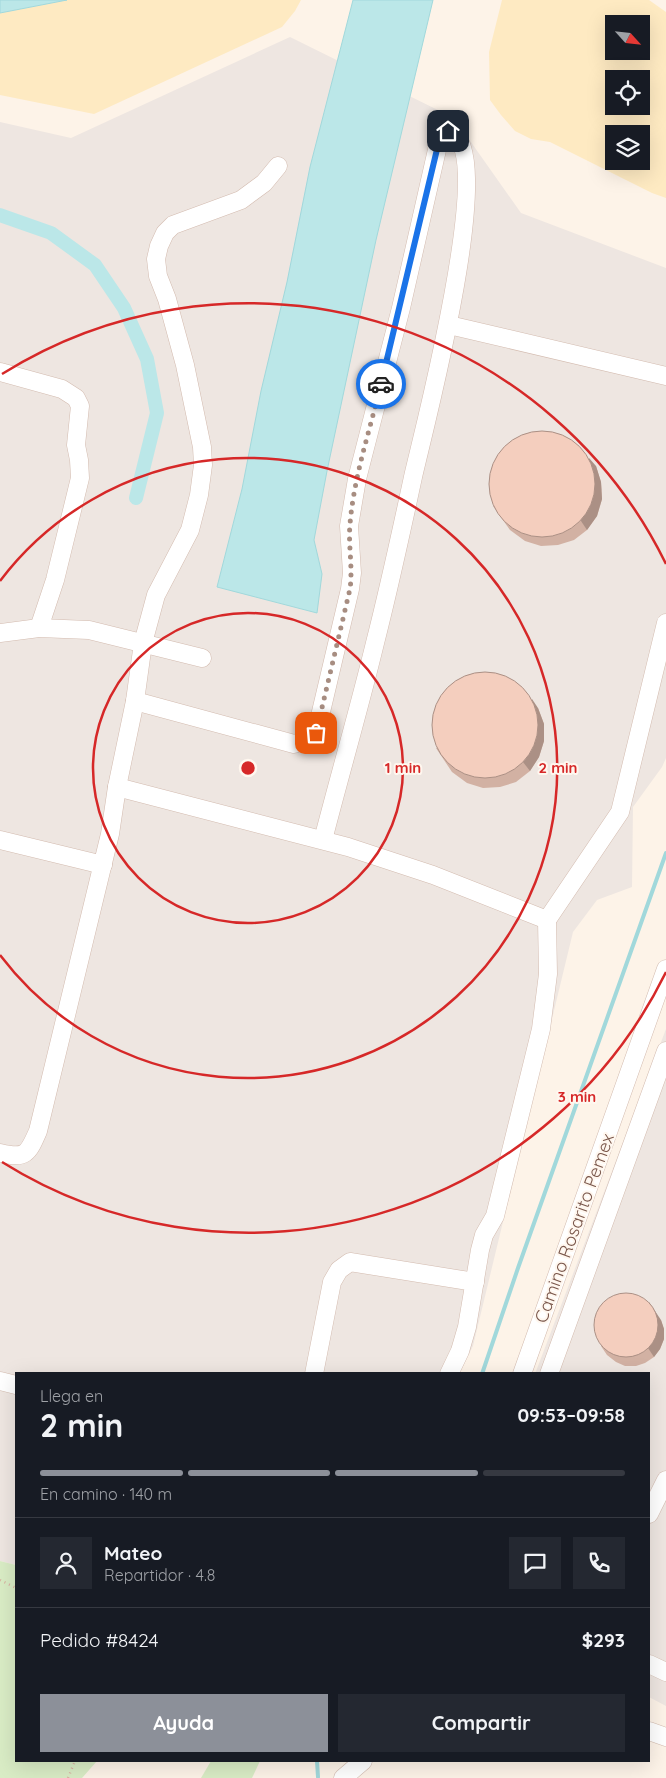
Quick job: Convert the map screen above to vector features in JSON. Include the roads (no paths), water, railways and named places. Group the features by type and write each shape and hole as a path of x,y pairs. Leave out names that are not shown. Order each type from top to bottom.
{"street":[{"path":"135,701 294,744 307,740 316,733 350,589 352,573 349,526 357,479 401,308 439,141 444,133 448,131 456,134 460,139 465,158 466,176 464,216 449,325 375,643 323,840"},
{"path":"0,1153 17,1157 25,1155 38,1131 110,834 117,787 135,701 143,642 156,595 190,530 199,495 202,447 185,365 167,299 158,276 156,260 158,246 165,233 173,225 242,200 264,183 278,166"},
{"path":"449,325 666,376"},
{"path":"0,372 62,389 76,398 80,406 76,445 80,478 55,580 39,628"},
{"path":"449,1372 460,1351 467,1327 480,1250 484,1235 495,1216 541,1029 548,974 547,920 620,812 666,623"},
{"path":"0,633 39,628 89,630 202,658"},
{"path":"117,787 323,840 434,875 547,920"},
{"path":"0,840 103,865"},
{"name":"Camino Rosarito Pemex","path":"523,1372 666,969"},
{"path":"550,1372 666,1051"},
{"path":"314,1372 332,1282 339,1270 350,1262 474,1282"},
{"path":"0,1381 15,1385"},
{"path":"650,1511 658,1488"},
{"path":"650,1664 666,1672"},
{"path":"650,1730 666,1737"}],"water":[{"path":"0,0 67,0 0,13"},
{"path":"353,0 433,0 376,240 327,471 314,540 322,574 317,613 217,587 242,489 261,391 287,282 310,167"}],"waterway":[{"path":"0,215 51,233 95,265 124,308 147,359 157,413 136,498"},
{"path":"483,1372 666,853"},
{"path":"317,1762 318,1777"}]}
